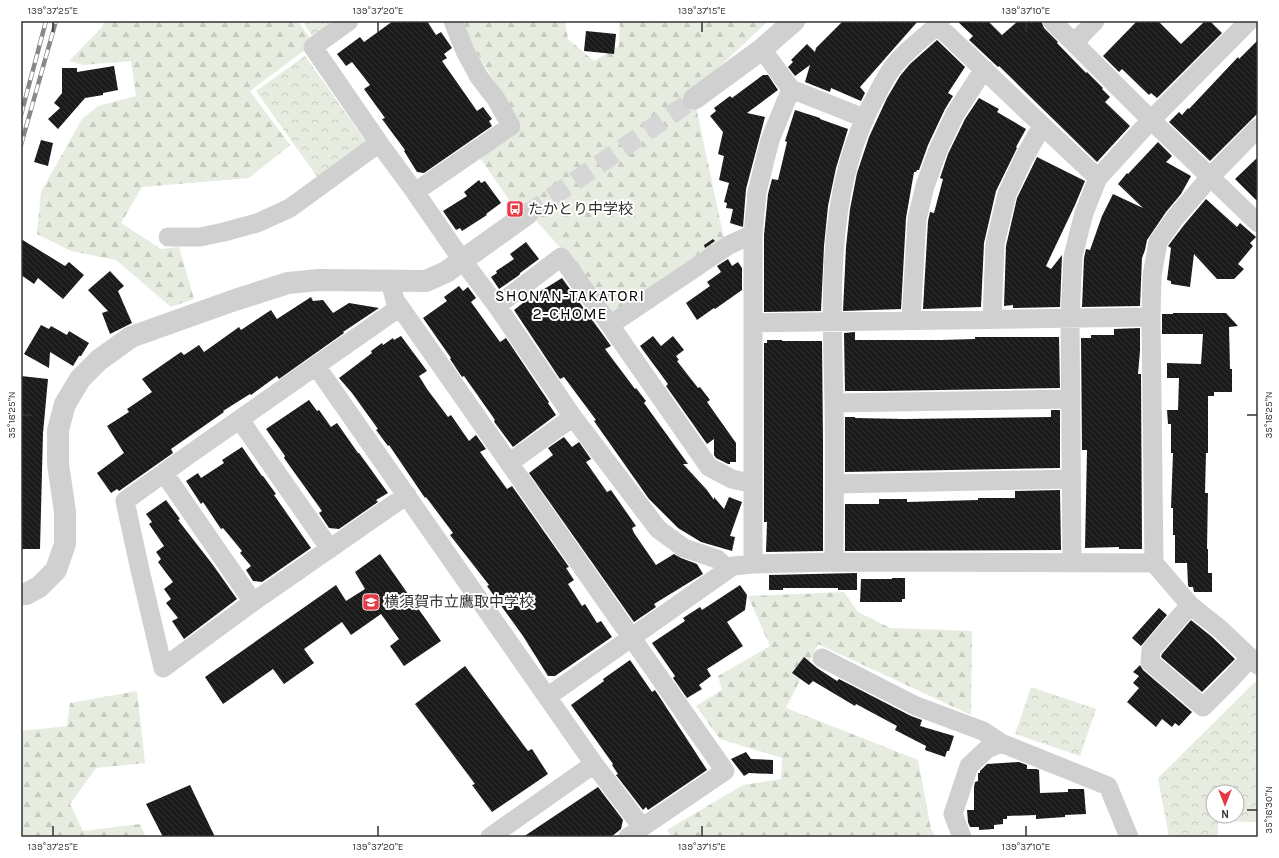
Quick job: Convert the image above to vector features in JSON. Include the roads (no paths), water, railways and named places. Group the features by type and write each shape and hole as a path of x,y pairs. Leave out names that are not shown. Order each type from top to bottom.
{"street":[{"path":"349,21 313,47 378,142 462,260 497,306 573,417 658,529 684,548 717,559 728,569"},
{"path":"415,192 511,126 496,99 479,77 465,51 453,21"},
{"path":"694,99 762,49 794,21"},
{"path":"1052,21 1151,120 1211,176 1258,223"},
{"path":"1074,43 1095,21"},
{"path":"1072,562 1070,318 1073,256 1084,213 1098,178 1151,120 1249,21"},
{"path":"834,562 835,484 832,322 835,229 847,168 864,118 896,62 939,23 1042,126 1098,178"},
{"path":"762,49 791,89 864,118"},
{"path":"911,320 917,219 926,186 938,150 955,114 984,69"},
{"path":"753,564 753,234 757,192 770,140 791,89"},
{"path":"992,319 995,244 1007,194 1024,158 1042,126"},
{"path":"1190,605 1151,650 1150,662 1203,707 1232,678 1254,662 1220,629 1190,605 1154,563 1150,317 1152,276 1158,242 1175,218 1211,176 1258,128"},
{"path":"168,237 200,237 257,223 290,208 378,142"},
{"path":"21,594 26,594 39,587 56,570 65,544 65,512 58,464 58,430 65,404 80,379 99,360 131,337 232,301 288,284 318,280 426,281 446,272 526,214"},
{"path":"610,325 729,245 753,234"},
{"path":"497,306 561,257 709,467 732,479 753,484"},
{"path":"316,366 594,764 635,832 725,771 395,300 390,281"},
{"path":"400,307 126,501 140,570 163,668 253,602 407,495"},
{"path":"752,322 1150,317"},
{"path":"834,402 1070,399"},
{"path":"509,463 573,417"},
{"path":"240,420 330,549"},
{"path":"164,473 253,602"},
{"path":"835,484 1071,479"},
{"path":"547,697 733,566 753,564 834,562 1154,563"},
{"path":"822,658 916,706 983,731 1001,743 1088,776 1108,786 1129,837"},
{"path":"962,837 954,814 969,766 987,749 1001,743"},
{"path":"490,837 594,764"}],"tunnel":[{"path":"527,214 694,99"}],"railway":[{"path":"21,115 46,21"},
{"path":"21,145 56,21"}],"place":[{"name":"たかとり中学校","path":"515,209"},
{"name":"横須賀市立鷹取中学校","path":"371,602"}],"district":[{"name":"SHONAN-TAKATORI 2-CHOME","path":"570,304"}]}
